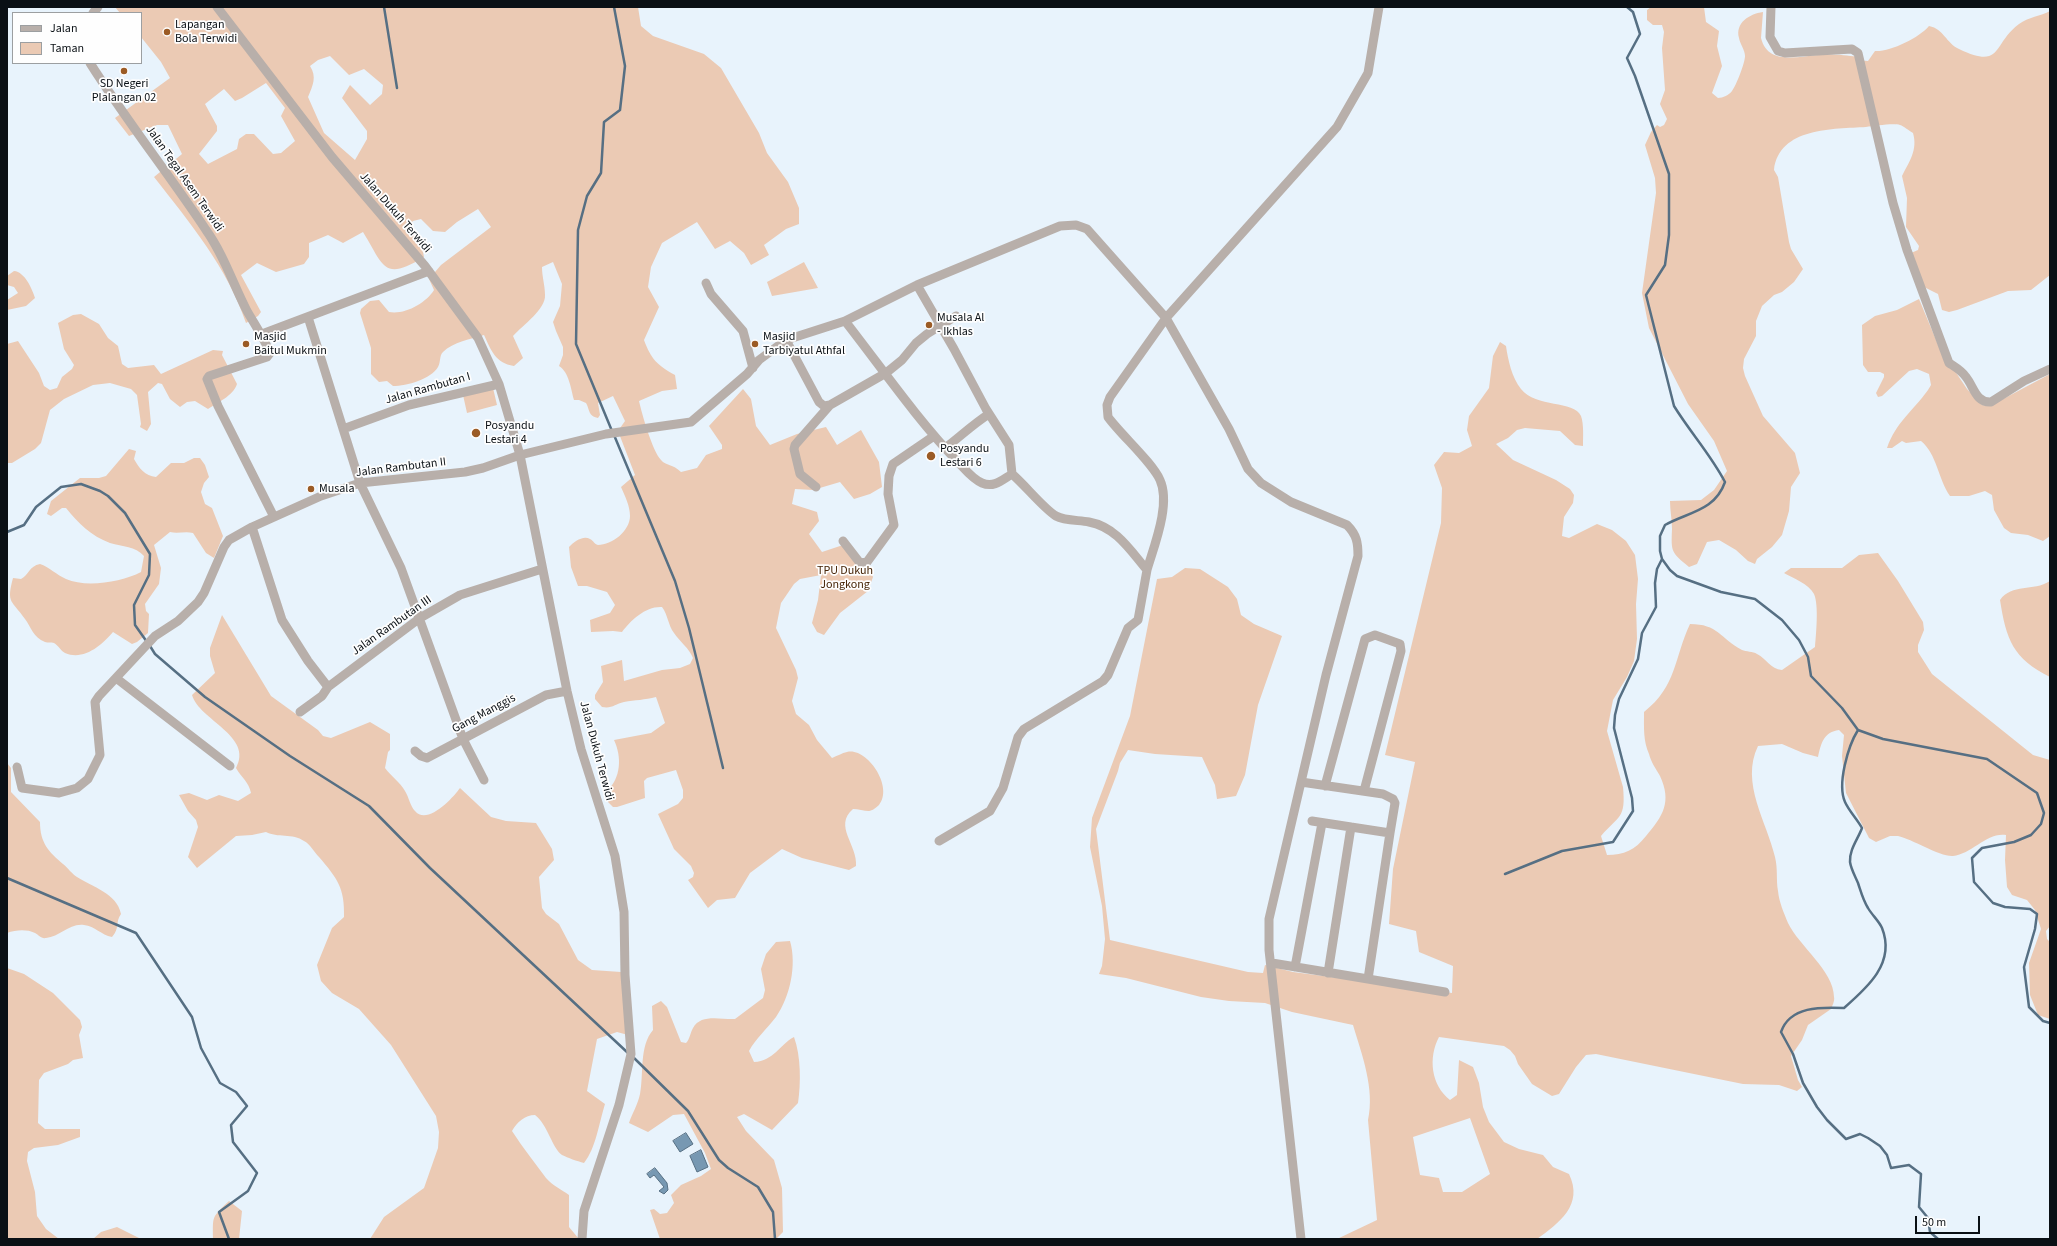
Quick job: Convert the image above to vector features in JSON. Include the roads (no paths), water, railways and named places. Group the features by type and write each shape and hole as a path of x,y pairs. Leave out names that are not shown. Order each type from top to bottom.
{"street":[{"name":"Jalan Dukuh Terwidi","path":"216,7 332,157 429,271 478,338 499,384 520,455 567,690 581,749 616,856 624,912 625,975 631,1057 619,1105 584,1211 582,1239"},
{"path":"939,841 990,811 1002,788 1018,737 1024,729 1103,681 1108,675 1128,628 1138,620 1146,570 1157,534 1164,501 1163,486 1153,469 1108,417 1107,405 1110,397 1166,318 1337,126 1368,73 1379,7"},
{"path":"1771,7 1770,37 1778,51 1785,53 1852,49 1858,53 1893,203 1907,250 1949,363 1962,371 1980,399 1986,402 1991,402 2024,381 2050,369"},
{"name":"Jalan Tegal Asem Terwidi","path":"91,64 116,103 207,231 232,277 247,310 262,334 270,353 209,376 207,381 274,517"},
{"path":"520,455 606,434 629,432 691,422 759,360 786,340 845,320 916,285 1060,226 1076,225 1087,229 1166,318 1230,429 1248,469 1261,483 1291,502 1348,525 1358,540 1358,556 1326,675 1269,918 1269,950 1272,963 1301,1239"},
{"path":"262,334 429,271"},
{"path":"706,283 711,294 743,331 752,368"},
{"path":"916,285 989,414 1009,445 1012,474 1059,518 1098,524 1117,534 1146,570"},
{"path":"816,487 800,474 794,449 795,445 830,405 886,373 902,360 916,343 956,316"},
{"path":"308,317 360,483 401,568 463,739 484,780"},
{"path":"845,320 934,436 969,473 983,483 997,484 1012,474"},
{"path":"786,340 819,402 824,406 830,405"},
{"name":"Jalan Rambutan I","path":"343,429 409,405 499,384"},
{"path":"945,448 968,431 972,425 989,414"},
{"path":"843,541 860,562 867,562 894,525 888,494 889,476 893,464 934,436"},
{"name":"Jalan Rambutan II","path":"116,678 155,636 178,621 198,602 204,593 224,546 229,540 252,527 321,496 360,483 465,472 483,468 520,455"},
{"path":"252,527 282,620 300,649 328,687"},
{"name":"Jalan Rambutan III","path":"300,712 322,696 328,687 420,618 460,595 542,569"},
{"path":"1325,786 1365,639 1375,635 1400,644 1401,651 1364,791"},
{"path":"17,767 22,788 52,794 71,790 88,779 100,755 95,702 98,696 116,678 230,766"},
{"name":"Gang Manggis","path":"415,751 421,756 427,758 546,695 567,690"},
{"path":"1301,782 1383,794 1393,799 1395,803 1368,980"},
{"path":"1312,821 1390,832"},
{"path":"1295,967 1322,823"},
{"path":"1328,973 1351,827"},
{"path":"1272,963 1445,992"}],"water":[{"path":"686,1133 693,1144 680,1152 673,1141"},
{"path":"701,1150 708,1167 697,1172 690,1156"},
{"path":"655,1168 667,1183 668,1190 664,1194 659,1191 664,1187 654,1175 650,1178 647,1174"}],"waterway":[{"path":"384,7 397,88"},
{"path":"612,431 576,344 578,230 587,196 601,173 604,122 620,110 625,66 614,7"},
{"path":"1627,7 1633,12 1640,34 1627,58 1635,76 1669,174 1669,235 1665,265 1646,295 1674,406 1725,482 1715,499 1708,505 1665,525 1660,536 1660,551 1662,559 1670,570 1677,576 1721,592 1755,599 1782,620 1799,640 1808,657 1811,676 1842,708 1858,730 1883,739 1987,759 2037,793 2044,813 2041,824 2031,835 2014,842 1982,848 1972,858 1974,882 1993,903 2005,907 2030,909 2037,914 2035,929 2024,967 2029,1007 2043,1021 2050,1023"},
{"path":"614,435 675,581 689,628 723,768"},
{"path":"7,532 24,525 36,507 61,487 81,484 100,491 108,496 125,513 150,554 149,575 134,605 135,625 147,642"},
{"path":"1505,874 1562,851 1613,842 1633,811 1632,798 1614,728 1615,715 1619,699 1638,659 1642,633 1656,607 1655,583 1657,569 1662,559"},
{"path":"150,646 155,654 205,697 290,756 369,806 430,868 628,1053"},
{"path":"1858,730 1847,755 1842,785 1845,802 1862,828 1852,849 1850,862 1862,896 1882,928 1885,941 1885,952 1877,974 1862,992 1844,1008 1816,1008 1799,1013 1791,1017 1785,1023 1781,1032 1793,1054 1803,1083 1817,1107 1827,1120 1846,1139 1860,1134 1880,1146 1887,1155 1891,1168 1909,1165 1921,1174 1919,1207 1928,1218 1930,1232 1938,1239"},
{"path":"7,878 136,933 192,1017 201,1048 220,1083 236,1092 247,1106 231,1125 233,1142 257,1173 248,1191 219,1212 229,1239"},
{"path":"632,1056 688,1111 719,1160 728,1168 758,1187 773,1212 775,1239"}],"place":[{"name":"Lapangan Bola Terwidi","path":"167,32"},
{"name":"SD Negeri Plalangan 02","path":"124,71"},
{"name":"Musala Al - Ikhlas","path":"929,325"},
{"name":"Masjid Baitul Mukmin","path":"246,344"},
{"name":"Masjid Tarbiyatul Athfal","path":"755,344"},
{"name":"Posyandu Lestari 4","path":"476,433"},
{"name":"Posyandu Lestari 6","path":"931,456"},
{"name":"Musala","path":"311,489"}],"park label":[{"name":"TPU Dukuh Jongkong","path":"845,578"}]}
